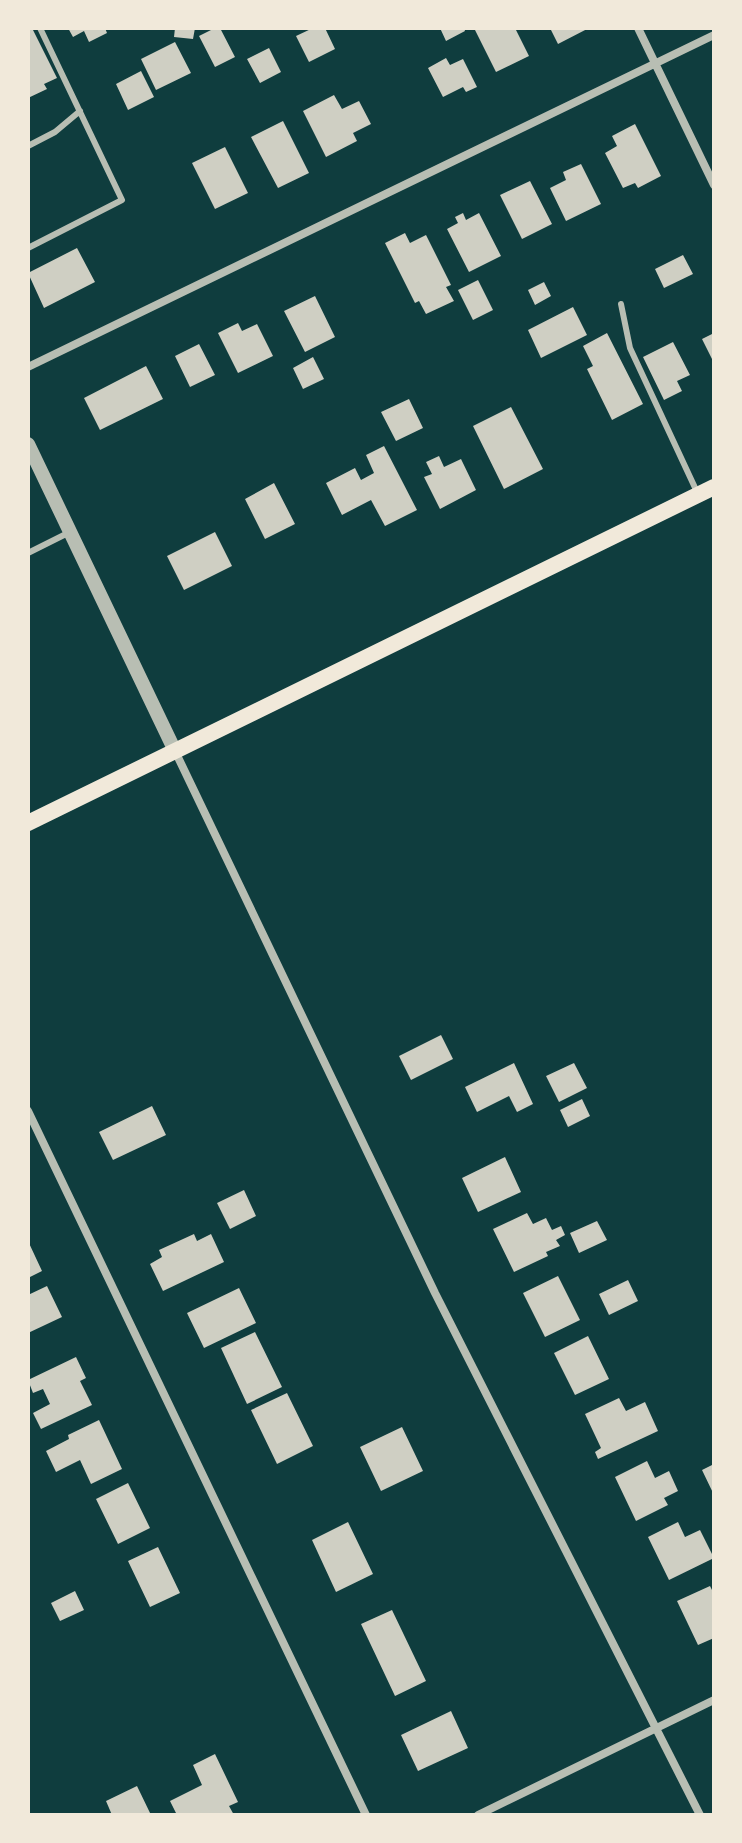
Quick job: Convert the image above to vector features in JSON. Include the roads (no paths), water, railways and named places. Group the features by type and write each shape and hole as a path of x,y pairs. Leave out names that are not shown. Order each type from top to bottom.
{"main road":[{"path":"28,823 706,491"}],"street":[{"path":"638,28 714,185"},
{"path":"28,367 714,35"},
{"path":"28,444 435,1293 700,1815"},
{"path":"28,1111 366,1815"},
{"path":"478,1815 714,1700"}],"lane":[{"path":"28,248 122,200 40,28"},
{"path":"28,146 55,132 80,111"},
{"path":"621,304 630,348 706,491"},
{"path":"28,553 70,531"}]}
